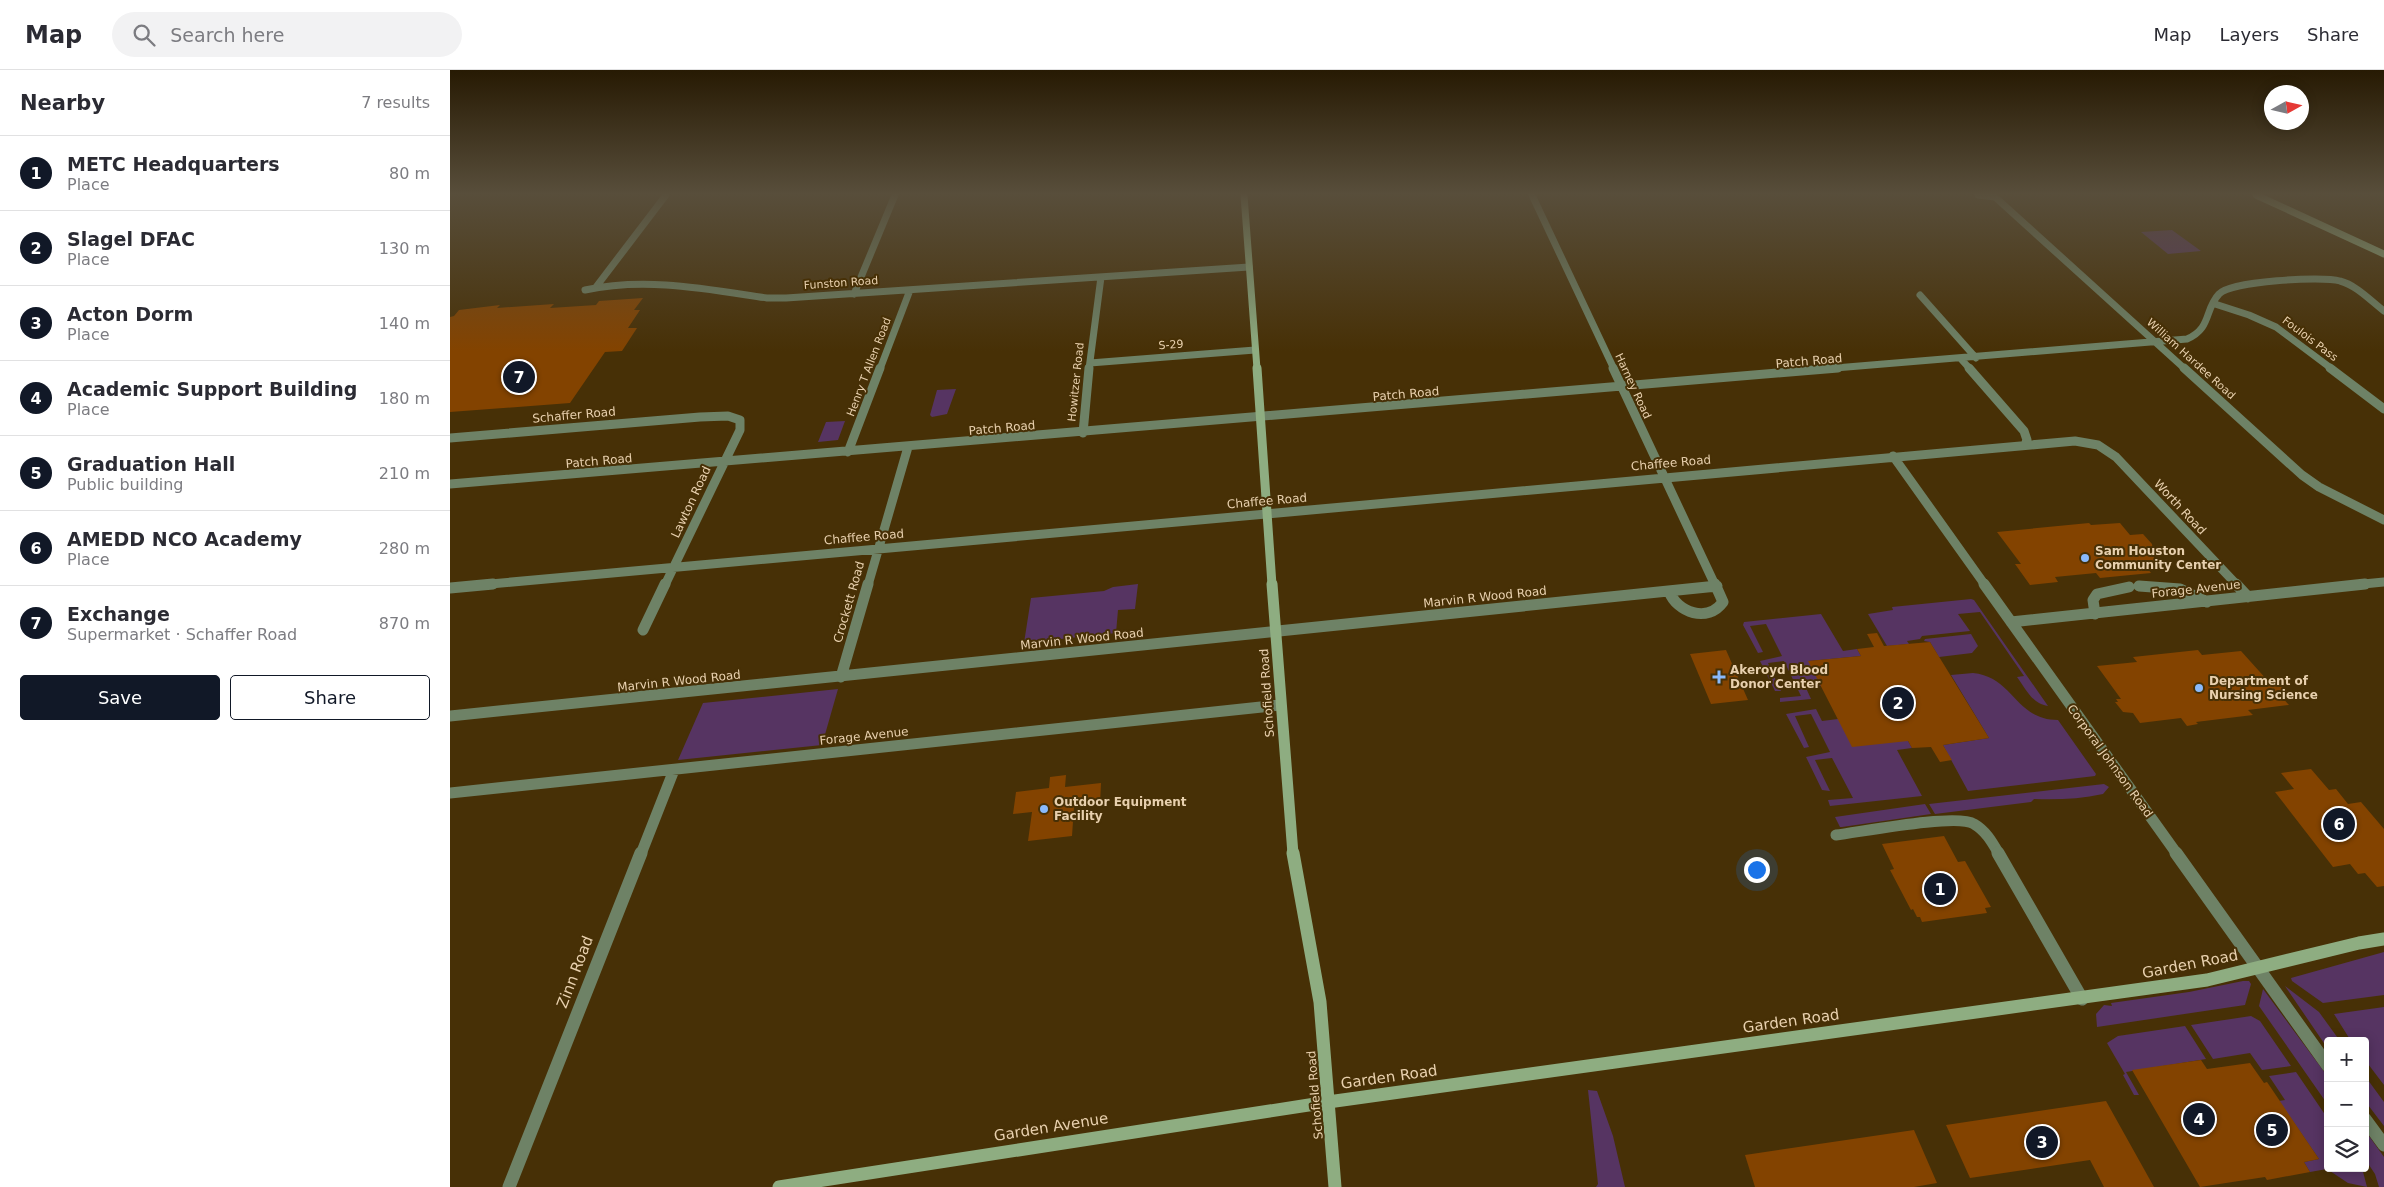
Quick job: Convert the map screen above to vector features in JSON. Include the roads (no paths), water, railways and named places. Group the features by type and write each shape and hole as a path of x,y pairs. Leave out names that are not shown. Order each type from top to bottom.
{"street":[{"path":"596,286 626,247"},
{"path":"854,294 873,247"},
{"name":"Schofield Road","path":"1248,247 1280,705 1292,841 1320,1002 1335,1187"},
{"name":"Harney Road","path":"1556,247 1717,586"},
{"name":"William Hardee Road","path":"2051,247 2310,481 2384,520"},
{"path":"2369,247 2384,254"},
{"name":"Funston Road","path":"585,290 596,286 636,283 768,298 854,294 1249,267"},
{"name":"Howitzer Road","path":"1083,433 1092,334 1101,277"},
{"name":"Patch Road","path":"450,484 1083,433 2155,342 2196,337 2215,304 2216,296 2221,290 2230,286 2334,279 2349,286 2384,310"},
{"name":"Henry T Allen Road","path":"848,452 910,290"},
{"path":"1920,295 1976,358"},
{"name":"Foulois Pass","path":"2215,304 2249,315 2276,327 2384,408"},
{"name":"S-29","path":"1090,363 1255,350"},
{"path":"1961,359 2024,432 2027,440 2024,445"},
{"name":"Lawton Road","path":"643,630 740,430 740,420 728,416 700,417"},
{"name":"Schaffer Road","path":"451,440 700,417"},
{"name":"Chaffee Road","path":"450,588 1664,476 2064,441 2087,442"},
{"name":"Worth Road","path":"2087,442 2108,450 2116,457 2248,597"},
{"name":"Crockett Road","path":"841,677 908,447"},
{"name":"Corporal Johnson Road","path":"1892,456 2324,1060"},
{"name":"Forage Avenue","path":"2011,622 2384,582"},
{"path":"1668,591 1678,606 1694,613 1700,613 1720,607 1723,602 1717,586"},
{"name":"Marvin R Wood Road","path":"450,716 1717,586"},
{"path":"2095,614 2093,600 2097,594 2134,586 2180,589 2207,602"},
{"name":"Forage Avenue","path":"450,794 1280,705"},
{"name":"Zinn Road","path":"509,1187 674,770"},
{"path":"1836,835 1952,820 1972,823 1989,837 2082,999"},
{"path":"2257,967 2384,939"},
{"name":"Garden Road","path":"1328,1102 1896,1022 2082,999 2207,980 2257,967"},
{"name":"Garden Avenue","path":"779,1187 1328,1102"},
{"path":"2369,1124 2384,1145"}],"place":[{"name":"Exchange","path":"519,377"},
{"name":"Sam Houston Community Center","path":"2085,558"},
{"name":"Akeroyd Blood Donor Center","path":"1719,677"},
{"name":"Department of Nursing Science","path":"2199,688"},
{"name":"Slagel DFAC","path":"1898,703"},
{"name":"Outdoor Equipment Facility","path":"1044,809"},
{"name":"AMEDD NCO Academy","path":"2339,824"},
{"name":"METC Headquarters","path":"1940,889"},
{"name":"Academic Support Building","path":"2199,1119"},
{"name":"Graduation Hall","path":"2272,1130"},
{"name":"Acton Dorm","path":"2042,1142"}]}
